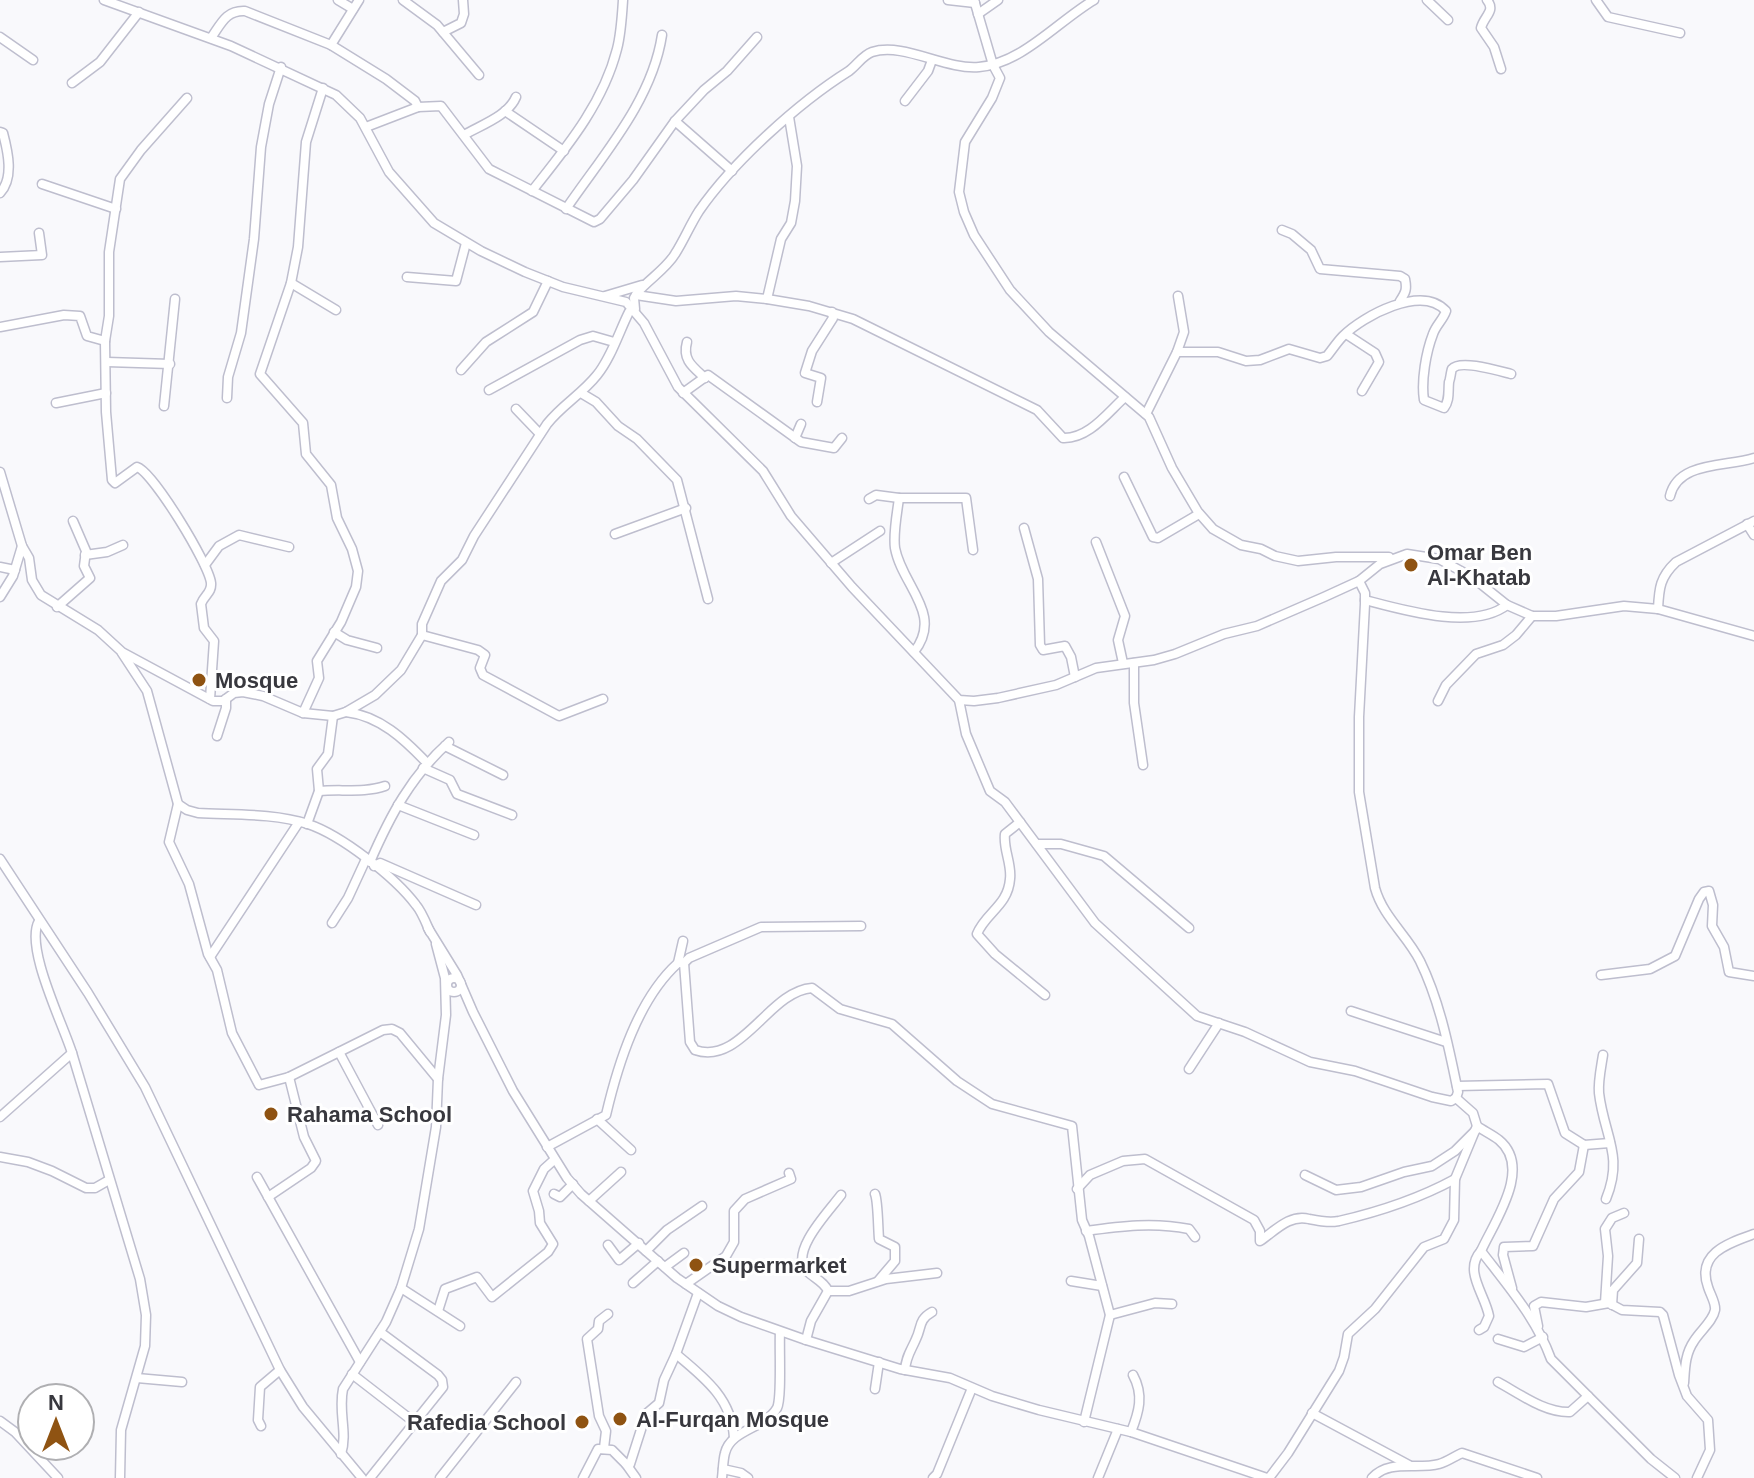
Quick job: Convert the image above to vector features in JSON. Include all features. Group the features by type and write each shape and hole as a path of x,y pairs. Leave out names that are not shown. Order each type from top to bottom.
{"street":[{"path":"104,0 281,67 347,103 366,127 389,172 434,223 466,243 548,281 600,297 629,296 676,301 736,296 832,312 853,319 1037,410 1063,438 1091,429 1125,397"},
{"path":"338,0 353,9"},
{"path":"331,45 359,0"},
{"path":"403,0 443,32 479,75"},
{"path":"443,32 461,23 463,0"},
{"path":"532,191 588,116 604,85 618,48 623,0"},
{"path":"948,0 974,2 993,65 1000,78 992,98 965,142 959,192 974,235 1010,290 1049,332 1146,414 1172,468 1199,514 1213,529 1226,538 1298,561 1394,558 1416,554 1439,559 1472,577 1507,605 1532,616 1556,616 1624,606 1658,609 1754,636"},
{"path":"978,14 998,0"},
{"path":"1427,0 1448,20"},
{"path":"1487,0 1491,11 1481,28 1494,47 1501,69"},
{"path":"1596,0 1608,17 1680,33"},
{"path":"629,296 675,254 701,208 732,171 789,117 855,67 868,53 890,49 977,67 993,65 1039,40 1090,1"},
{"path":"211,38 227,14 245,11 331,45 386,79 415,101 418,107"},
{"path":"72,83 100,62 139,12"},
{"path":"566,209 627,122 659,56 662,35"},
{"path":"366,127 418,107 441,106 489,169 594,222 633,180 675,121 757,37"},
{"path":"1,39 33,60"},
{"path":"905,101 928,71 932,60"},
{"path":"227,398 228,377 241,333 254,239 261,147 269,104 281,67"},
{"path":"303,713 319,678 317,661 341,622 356,587 358,571 352,549 337,518 331,485 306,454 303,423 260,374 291,283 298,247 306,142 323,88"},
{"path":"464,135 505,111 516,97"},
{"path":"187,98 120,179 109,252 106,393 112,480 115,483 123,479 137,467 144,469 156,483 205,565 212,586 201,604 204,628 214,641 210,699"},
{"path":"505,111 564,151"},
{"path":"767,299 781,239 791,223 795,201 797,166 789,117"},
{"path":"675,121 732,171"},
{"path":"0,132 3,133 9,165 6,187 0,193"},
{"path":"42,184 116,209"},
{"path":"1177,352 1218,352 1246,361 1260,360 1289,349 1320,358 1327,356 1346,334 1400,301 1407,292 1405,279 1400,276 1320,269 1311,250 1282,230"},
{"path":"0,257 42,255 39,233"},
{"path":"407,277 456,281 466,243"},
{"path":"461,370 486,342 533,312 548,281"},
{"path":"291,283 336,310"},
{"path":"629,296 683,393 763,471 791,516 831,563 959,700 966,734 990,791 1005,802 1095,923 1120,948 1197,1016 1245,1032 1310,1062 1355,1071 1432,1097 1451,1101 1456,1098"},
{"path":"1146,414 1184,332 1178,296"},
{"path":"164,406 175,299"},
{"path":"1400,301 1432,303 1443,306 1446,311 1434,330 1423,392 1424,400 1431,405 1444,408 1448,402 1452,369 1456,366 1466,364 1511,374"},
{"path":"0,472 36,588 57,607 98,630 122,652 210,699 226,699 243,692 263,696 303,713 333,716 375,695 401,670 422,635 422,624 441,581 462,560 474,536 560,407 581,393 600,372 629,312 635,309"},
{"path":"817,402 821,378 805,373 812,351 833,318 832,312"},
{"path":"0,327 64,315 80,316 87,336 105,341"},
{"path":"1346,334 1375,353 1379,362 1362,391"},
{"path":"489,390 580,340 593,336 614,342"},
{"path":"687,342 684,351 689,365 705,378"},
{"path":"107,362 170,364"},
{"path":"683,393 708,375 801,442 834,448 842,438"},
{"path":"56,403 106,393"},
{"path":"581,393 596,402 618,426 637,439 677,480 708,599"},
{"path":"516,409 540,434"},
{"path":"795,438 801,424"},
{"path":"1670,496 1672,486 1685,473 1754,458"},
{"path":"1124,477 1153,537 1158,538 1199,514"},
{"path":"869,499 876,495 966,498 973,550"},
{"path":"899,498 894,545 899,563 924,612 922,643 914,652"},
{"path":"615,534 686,508"},
{"path":"57,607 90,578 85,572 86,551 73,521"},
{"path":"1658,609 1659,584 1666,571 1676,562 1750,523 1754,535"},
{"path":"1024,528 1038,579 1040,645 1043,650 1065,646 1069,649 1075,677"},
{"path":"831,563 880,531"},
{"path":"205,565 219,546 239,535 289,547"},
{"path":"1096,542 1125,616 1118,640 1123,663"},
{"path":"85,555 107,552 123,545"},
{"path":"0,597 15,570 22,546"},
{"path":"1363,557 1367,562 1362,579 1365,600 1359,792 1375,888 1379,903 1419,959 1437,1001 1457,1086 1456,1098"},
{"path":"959,700 998,698 1056,685 1096,668 1164,657 1224,634 1257,626 1362,579 1380,564 1394,558"},
{"path":"0,567 15,570"},
{"path":"1365,600 1422,615 1461,618 1502,609 1507,605"},
{"path":"1438,701 1446,685 1476,654 1503,645 1532,616"},
{"path":"334,632 347,640 377,648"},
{"path":"422,635 478,650 485,655 480,668 483,675 559,716 603,699"},
{"path":"122,652 147,691 178,804 169,842 189,884 210,957 217,970 232,1033 259,1085 289,1077 383,1030 392,1029 400,1033 438,1079"},
{"path":"1134,663 1134,703 1143,765"},
{"path":"217,736 226,699"},
{"path":"346,712 369,716 380,722 409,744 425,765 450,780 457,794 512,815"},
{"path":"210,957 303,823 319,791 317,769 328,754 333,716"},
{"path":"332,923 370,862 398,805 425,765 447,744 503,775"},
{"path":"319,791 349,788 373,790 385,786"},
{"path":"178,804 198,813 272,817 303,823 339,838 416,905 436,943 449,991 466,997"},
{"path":"398,805 474,835"},
{"path":"1020,822 1005,834 1011,876 1009,888 999,908 977,934 988,948 1045,995"},
{"path":"1037,844 1061,844 1104,856 1189,928"},
{"path":"0,859 4,873 96,1006 145,1087 280,1370 303,1407 362,1478"},
{"path":"370,862 380,863 476,905"},
{"path":"1601,975 1650,969 1675,956 1699,899 1709,891 1713,896 1712,926 1724,947 1729,972 1754,976"},
{"path":"39,921 35,927 40,972 61,1018 72,1053 140,1279 146,1315 145,1346 121,1430 120,1478"},
{"path":"547,1147 606,1115 617,1067 653,991 663,976 681,963 761,927 861,926"},
{"path":"428,928 460,981 513,1091 554,1160 589,1201 698,1293 741,1317 780,1332 905,1370 950,1378 1007,1401 1131,1432 1268,1478 1288,1453 1339,1371 1348,1334 1375,1309 1424,1247 1444,1239 1454,1220 1455,1179 1476,1128 1473,1113 1456,1098"},
{"path":"683,941 681,963 690,1042 695,1050 717,1052 730,1046 796,993 812,988 840,1009 892,1024 957,1081 992,1104 1072,1126 1082,1220 1110,1315 1084,1422"},
{"path":"341,1454 345,1437 340,1401 343,1389 380,1332 401,1288 419,1229 436,1127 446,984 452,977 460,981"},
{"path":"446,1015 460,988 460,981"},
{"path":"1351,1011 1446,1042"},
{"path":"1189,1069 1219,1023"},
{"path":"339,1052 378,1125"},
{"path":"0,1117 72,1053"},
{"path":"1603,1055 1599,1092 1614,1152 1614,1178 1606,1199"},
{"path":"268,1197 311,1168 316,1161 304,1137 289,1077"},
{"path":"1457,1086 1548,1084 1565,1133 1584,1145 1610,1143"},
{"path":"597,1119 631,1150"},
{"path":"1305,1175 1336,1190 1361,1187 1432,1166 1455,1151 1476,1128"},
{"path":"1476,1128 1499,1140 1510,1153 1513,1169 1503,1207 1476,1258 1475,1282 1489,1316 1479,1330"},
{"path":"1514,1294 1503,1255 1504,1247 1533,1246 1554,1199 1579,1172 1584,1145"},
{"path":"0,1157 28,1162 86,1188 95,1188 109,1180"},
{"path":"1077,1189 1090,1175 1123,1161 1145,1159 1254,1220 1260,1231 1260,1241 1279,1225 1291,1221 1306,1218 1317,1222 1336,1222 1393,1205 1455,1179"},
{"path":"438,1311 445,1289 477,1277 492,1297 548,1252 553,1244 540,1223 533,1191 544,1169 554,1160"},
{"path":"589,1201 621,1172"},
{"path":"686,1284 726,1256 734,1242 734,1211 745,1199 791,1179 789,1173"},
{"path":"257,1177 360,1362"},
{"path":"554,1194 560,1197 573,1184"},
{"path":"875,1194 879,1239 895,1247 895,1261 877,1281"},
{"path":"828,1291 807,1272 800,1257 801,1249 841,1195"},
{"path":"646,1251 667,1230 702,1206"},
{"path":"1609,1304 1605,1229 1612,1218 1624,1213"},
{"path":"1086,1231 1164,1225 1189,1229 1195,1237"},
{"path":"1684,1388 1685,1359 1716,1307 1705,1278 1706,1263 1722,1246 1754,1234"},
{"path":"1609,1304 1613,1290 1637,1263 1639,1239"},
{"path":"608,1245 619,1260 639,1243"},
{"path":"1481,1251 1527,1309 1551,1359 1674,1478"},
{"path":"633,1283 684,1253"},
{"path":"828,1291 849,1291 877,1281 937,1273"},
{"path":"1071,1281 1102,1286"},
{"path":"401,1288 460,1326"},
{"path":"806,1340 811,1321 828,1291"},
{"path":"626,1464 634,1458 646,1414 659,1403 664,1380 698,1293"},
{"path":"1110,1315 1155,1303 1172,1304"},
{"path":"1541,1334 1534,1306 1537,1303 1586,1307 1609,1304 1622,1310 1660,1312 1684,1388 1691,1403 1708,1420 1710,1450 1697,1478"},
{"path":"905,1370 906,1355 915,1342 919,1325 932,1312"},
{"path":"604,1448 606,1431 599,1416 587,1339 608,1314"},
{"path":"370,1478 443,1387 442,1380 380,1332"},
{"path":"748,1478 741,1473 722,1474 725,1451 734,1438 762,1424 777,1408 780,1396 780,1332"},
{"path":"1498,1339 1524,1347 1541,1334"},
{"path":"676,1354 721,1396 733,1420 734,1438"},
{"path":"875,1389 879,1362"},
{"path":"261,1426 258,1420 260,1387 280,1370"},
{"path":"352,1374 414,1422"},
{"path":"1131,1432 1139,1410 1140,1387 1133,1375"},
{"path":"137,1378 182,1382"},
{"path":"440,1478 516,1382"},
{"path":"1498,1382 1537,1403 1562,1412 1570,1412 1588,1396"},
{"path":"938,1477 972,1388"},
{"path":"1312,1413 1409,1465"},
{"path":"1098,1478 1118,1429"},
{"path":"583,1478 598,1449 604,1448 612,1450 636,1478"},
{"path":"1372,1478 1389,1469 1439,1464 1462,1453 1537,1478"},
{"path":"46,1462 58,1478"}],"place":[{"name":"Omar Ben Al-Khatab","path":"1411,565"},
{"name":"Mosque","path":"199,680"},
{"name":"Rahama School","path":"271,1114"},
{"name":"Supermarket","path":"696,1265"},
{"name":"Al-Furqan Mosque","path":"620,1419"},
{"name":"Rafedia School","path":"582,1422"}]}
